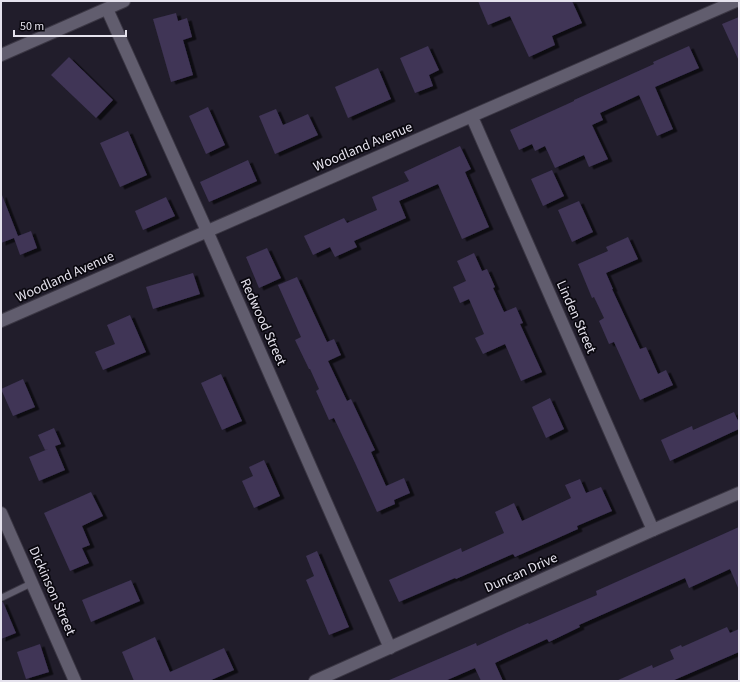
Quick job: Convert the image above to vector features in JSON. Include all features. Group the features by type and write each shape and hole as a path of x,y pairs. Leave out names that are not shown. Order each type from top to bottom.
{"street":[{"path":"1,55 124,1"},
{"name":"Woodland Avenue","path":"1,321 736,1"},
{"name":"Redwood Street","path":"107,9 207,231 390,648"},
{"name":"Linden Street","path":"472,117 653,530"},
{"name":"Duncan Drive","path":"315,681 739,493"},
{"name":"Dickinson Street","path":"1,513 75,681"}],"lane":[{"path":"1,598 32,583"}],"building":[{"path":"478,1 572,1 582,23 552,36 555,45 529,57 510,16 488,25"},
{"path":"176,13 178,21 187,18 192,37 183,40 193,75 171,82 153,19"},
{"path":"739,17 739,61 722,24"},
{"path":"428,46 439,70 429,75 433,86 415,93 400,58"},
{"path":"689,46 699,68 655,87 673,129 657,136 639,95 600,113 603,120 592,125 608,159 589,167 584,155 555,168 545,146 535,151 532,144 519,150 510,130 654,64 653,62"},
{"path":"69,57 113,100 96,118 51,75"},
{"path":"378,68 391,99 348,118 335,87"},
{"path":"208,107 225,145 206,154 189,116"},
{"path":"276,109 283,125 308,114 318,135 275,154 259,116"},
{"path":"128,131 147,175 120,187 100,143"},
{"path":"460,146 471,169 465,172 489,227 462,239 438,184 399,201 406,218 354,241 357,247 335,257 330,247 313,255 304,236 344,218 347,223 377,210 372,197 409,181 404,172"},
{"path":"248,160 257,181 209,202 200,182"},
{"path":"552,170 564,196 543,206 531,179"},
{"path":"1,195 18,236 31,231 37,248 20,255 14,238 1,243"},
{"path":"166,197 175,216 143,230 135,211"},
{"path":"579,201 593,232 572,242 558,210"},
{"path":"628,237 638,259 606,273 640,349 646,347 658,374 666,370 673,385 640,400 614,342 609,344 599,321 604,318 594,297 592,298 578,264 608,251 606,247"},
{"path":"267,248 281,278 259,288 246,257"},
{"path":"474,253 482,271 487,269 495,287 493,288 504,312 516,307 523,323 520,324 542,372 521,381 505,344 483,354 475,338 484,334 469,299 460,303 453,287 466,281 457,261"},
{"path":"193,273 200,294 153,309 146,287"},
{"path":"297,277 327,342 334,339 341,355 328,361 347,401 351,399 375,450 371,452 386,486 404,478 410,493 394,500 395,504 377,512 334,418 329,420 316,391 319,389 295,340 301,337 278,285"},
{"path":"130,315 146,352 103,370 95,352 115,344 107,325"},
{"path":"221,374 242,421 222,430 201,383"},
{"path":"23,379 35,407 13,416 1,389"},
{"path":"550,398 564,429 546,438 532,407"},
{"path":"734,412 739,423 739,429 670,461 661,440 692,426 693,430"},
{"path":"54,428 61,444 55,446 65,470 39,481 29,457 48,449 45,450 38,435"},
{"path":"264,460 280,496 254,508 242,481 253,476 249,467"},
{"path":"580,479 586,493 601,487 612,511 577,526 578,529 515,557 513,554 399,602 389,580 461,548 462,552 504,533 495,512 514,503 522,521 571,498 565,485"},
{"path":"91,492 103,516 82,526 90,545 82,548 89,563 70,571 44,513"},
{"path":"739,527 739,590 730,569 689,588 685,578 579,625 580,627 549,642 547,639 495,663 503,681 481,681 475,668 445,681 387,681 476,643 477,646 528,623 529,624 597,595 596,591"},
{"path":"317,551 349,627 329,635 306,580 314,576 306,556"},
{"path":"131,580 140,601 91,622 82,600"},
{"path":"1,602 3,602 16,633 1,639"},
{"path":"727,627 730,633 739,629 739,652 672,681 616,681 652,665 653,668 674,659 670,650 681,645 682,647"},
{"path":"155,637 170,672 224,648 234,670 209,681 134,681 122,652"},
{"path":"40,644 49,672 26,679 17,652"}]}
